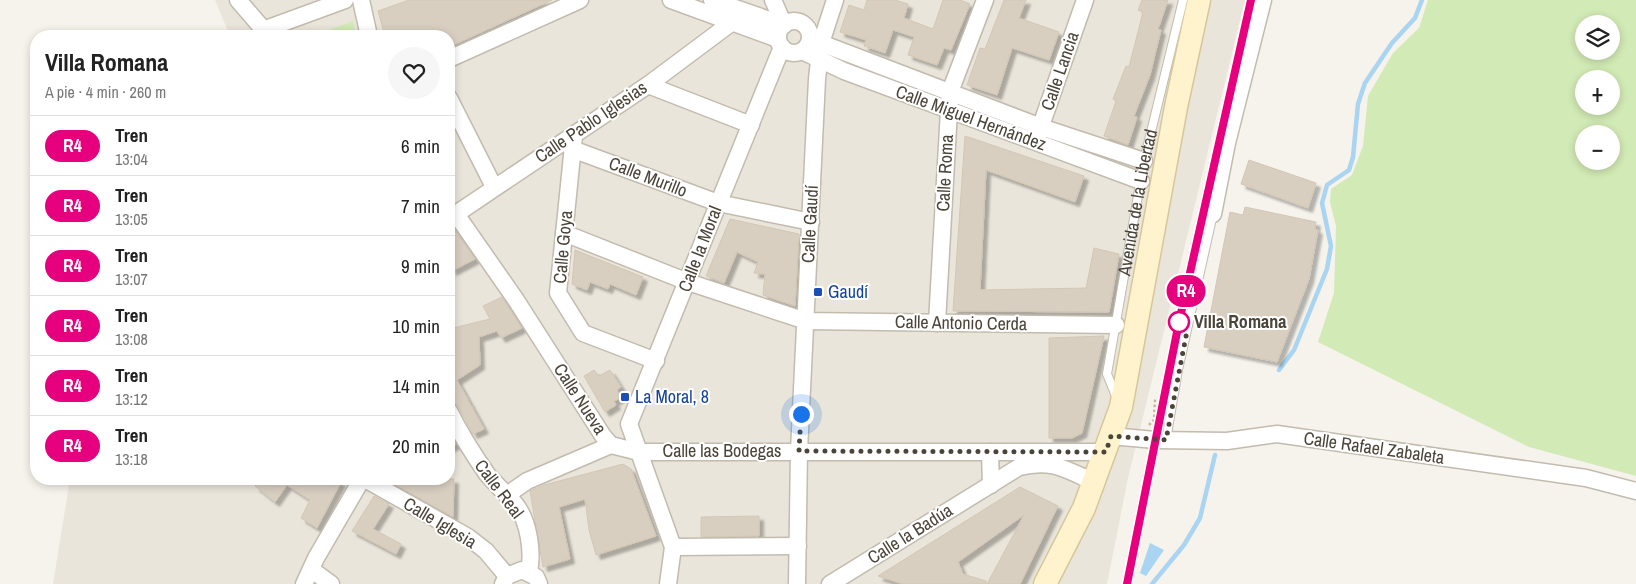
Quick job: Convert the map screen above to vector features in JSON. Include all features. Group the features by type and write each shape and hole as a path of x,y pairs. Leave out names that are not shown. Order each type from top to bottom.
{"main road":[{"name":"Avenida de la Libertad","path":"1045,584 1084,508 1121,407 1176,107 1199,0"}],"street":[{"path":"238,0 263,30"},
{"path":"273,30 345,0"},
{"path":"361,0 368,30"},
{"path":"455,56 580,0"},
{"path":"671,0 735,16 782,37"},
{"path":"712,0 735,16"},
{"name":"Calle Pablo Iglesias","path":"455,213 494,187 573,142 756,0"},
{"path":"773,0 782,37 788,52 813,48 805,25 798,22 791,22 782,37"},
{"name":"Calle Gaudí","path":"797,584 799,451 812,222 813,48 835,0"},
{"name":"Calle Roma","path":"937,323 950,92 985,0"},
{"name":"Calle Lancia","path":"1038,134 1085,0"},
{"path":"1214,214 1227,142 1263,0"},
{"name":"Calle la Moral","path":"639,452 629,424 751,125 782,37"},
{"name":"Calle Miguel Hernández","path":"813,48 950,92 1141,181"},
{"name":"Calle Miguel Hernández","path":"813,48 844,71 949,110 1144,161"},
{"path":"648,85 751,125"},
{"path":"455,110 494,187"},
{"name":"Calle Murillo","path":"573,142 718,203 812,222"},
{"name":"Calle Goya","path":"573,142 558,293 583,333 656,361"},
{"name":"Calle Nueva","path":"455,219 516,300 603,436 611,445 639,452"},
{"name":"Calle Antonio Cerda","path":"564,234 688,282 806,321 1116,325"},
{"name":"Calle Real","path":"455,423 467,446 489,477 518,507 525,521 534,578"},
{"name":"Calle Rafael Zabaleta","path":"1108,444 1166,440 1226,441 1277,434 1586,478 1636,491"},
{"name":"Calle las Bodegas","path":"639,452 1042,452 1108,444"},
{"path":"507,495 527,481 611,445"},
{"path":"639,452 672,547 668,584"},
{"path":"990,452 991,485"},
{"path":"1019,467 1042,452"},
{"name":"Calle la Badúa","path":"838,583 1019,467 1031,464 1055,464 1094,482"},
{"path":"331,584 308,577 316,558 359,485"},
{"name":"Calle Iglesia","path":"374,485 468,537 486,551 505,580"},
{"path":"672,547 798,546"},
{"path":"505,580 522,570 534,578"}],"lane":[{"name":"Avenida de la Libertad","path":"1121,407 1107,374 1144,161 1183,0"},
{"path":"1166,440 1178,370 1214,214"}],"path":[{"path":"1146,428 1154,420 1155,399"}],"shaded area":[{"path":"215,0 1245,0 1128,478 1107,584 53,584 69,485 455,485 455,30 228,30"}],"green space":[{"path":"1428,0 1636,0 1636,476 1529,447 1318,342 1334,293 1336,226 1330,202 1331,189 1352,175 1363,146 1368,96 1393,53 1419,28"},
{"path":"353,21 355,30 328,30"}],"water":[{"path":"1150,543 1164,550 1146,576 1140,573"}],"building":[{"path":"409,0 552,0 455,44 455,30 383,30 378,11"},
{"path":"867,0 895,0 908,4 904,18 933,29 943,0 960,0 970,4 951,50 944,48 937,65 908,55 914,37 893,30 885,53 864,46 866,40 840,32 849,5 864,10"},
{"path":"1004,0 1026,0 1019,18 1059,32 1049,60 1012,48 997,95 967,85 980,48 985,49"},
{"path":"1142,0 1168,0 1158,29 1161,30 1150,75 1134,116 1137,117 1128,145 1104,136 1116,101 1113,99 1126,66 1129,67 1143,12 1138,10"},
{"path":"965,136 1084,176 1075,202 986,170 980,290 1086,288 1094,248 1119,254 1109,312 953,311"},
{"path":"1249,160 1316,183 1308,208 1241,184"},
{"path":"1245,207 1316,222 1315,229 1318,230 1309,279 1277,362 1204,347 1230,212 1243,215"},
{"path":"730,219 799,234 795,306 763,295 765,274 754,273 758,262 737,252 724,283 706,276"},
{"path":"455,230 475,259 455,269"},
{"path":"575,250 643,277 636,295 610,284 608,289 590,282 587,290 572,284"},
{"path":"502,297 522,328 501,338 497,331 479,337 480,365 457,380 484,429 473,434 458,406 455,404 455,328 490,319 483,306"},
{"path":"1104,336 1082,433 1072,438 1049,438 1049,338"},
{"path":"594,370 599,376 610,370 621,387 617,390 620,398 614,401 616,405 605,412 584,376"},
{"path":"623,464 631,469 656,536 596,555 589,530 585,499 559,507 570,559 543,567 530,491 544,485"},
{"path":"256,485 287,485 275,502"},
{"path":"287,485 339,485 317,528 301,518 310,500"},
{"path":"396,485 454,485 453,517"},
{"path":"1020,487 1058,506 1020,584 987,584 1024,515 958,562 963,574 986,581 986,584 903,584 878,576"},
{"path":"374,496 389,504 373,529 401,544 396,554 352,531"},
{"path":"759,516 759,536 701,537 701,517"}],"waterway":[{"path":"1279,370 1294,350 1327,269 1331,246 1322,203 1327,185 1349,170 1353,157 1358,104 1365,83 1392,43 1415,18 1422,0"},
{"path":"1152,584 1184,545 1200,518 1215,455"}],"railway":[{"path":"1127,584 1179,322 1251,0"}],"train":[{"name":"R4","path":"1127,584 1179,322 1251,0"}],"place":[{"name":"Gaudí","path":"818,292"},
{"name":"Villa Romana","path":"1179,322"},
{"name":"La Moral, 8","path":"625,397"}],"route":[{"path":"801,414 799,451 1106,452 1111,436 1166,440 1187,331 1179,322"}]}
